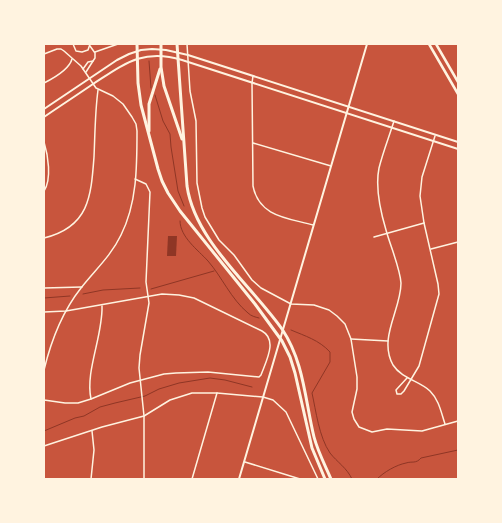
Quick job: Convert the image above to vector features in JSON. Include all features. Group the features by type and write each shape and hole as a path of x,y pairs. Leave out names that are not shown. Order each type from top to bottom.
{"highway":[{"path":"137,44 139,94 158,169 173,202 272,326 287,350 296,377 312,448 325,479"},
{"path":"161,44 161,67 164,86 184,144"},
{"path":"177,44 188,193 194,214 211,242 275,320 290,343 303,379 316,444 331,479"},
{"path":"150,136 149,104 161,67"}],"main road":[{"path":"239,479 367,44"},
{"path":"429,44 458,94"},
{"path":"436,44 458,82"},
{"path":"44,109 116,60 129,54 147,50 161,50 188,55 458,142"},
{"path":"44,117 132,61 143,57 161,55 174,57 458,149"}],"street":[{"path":"73,44 75,49 80,52 86,51 90,45 94,52 95,58 86,72"},
{"path":"94,52 118,44"},
{"path":"186,44 190,91 196,121 198,183 202,208 204,217 219,240 239,261 252,280 261,288 291,304 314,305 329,310 345,324 351,339 357,380 352,412 354,420 359,427 372,432 387,429 422,431 458,421"},
{"path":"44,54 60,49 86,72 93,85 113,96 123,104 136,124 137,131 132,206 122,235 106,260 82,287 59,323 51,343 44,370"},
{"path":"44,83 65,70 71,63 72,59"},
{"path":"83,69 88,62 93,61"},
{"path":"253,76 253,186 258,201 266,210 276,215 313,225"},
{"path":"44,238 57,234 71,226 77,220 88,202 92,183 98,89"},
{"path":"394,121 381,160 378,178 379,204 401,283 388,341 390,354 394,366 400,373 430,390 439,403 445,424"},
{"path":"408,378 398,387 396,390 397,394 401,394 412,380 419,366 439,294 424,222 420,184 436,135"},
{"path":"44,142 48,163 47,186 44,191"},
{"path":"253,143 331,166"},
{"path":"135,179 146,184 150,192 146,282 148,309 140,355 140,380 144,416 144,479"},
{"path":"374,237 424,222"},
{"path":"430,249 458,242"},
{"path":"44,288 82,287"},
{"path":"44,312 66,311 169,294 189,297 265,333 270,340 271,345 262,375 259,377 196,372 164,374 140,380 78,403 44,400"},
{"path":"91,399 89,391 101,325 102,305"},
{"path":"351,339 388,341"},
{"path":"44,446 144,416 170,400 183,395 192,393 217,393 263,397 273,400 286,412 318,479"},
{"path":"192,479 217,393"},
{"path":"91,479 94,450 92,431"},
{"path":"244,462 300,479"}],"shaded area":[{"path":"168,236 177,236 176,256 167,256"}],"waterway":[{"path":"149,61 151,88"},
{"path":"155,95 163,121 170,134 178,191 184,206"},
{"path":"180,221 186,238 213,267 232,295 249,314 259,318"},
{"path":"151,289 214,271"},
{"path":"83,294 103,290 140,288"},
{"path":"44,298 70,296"},
{"path":"291,330 317,341 330,352 330,362 312,393 318,424 326,447 352,479"},
{"path":"44,431 75,418 84,416 100,407 145,396 159,389 179,383 210,378 252,387"},
{"path":"377,479 398,465 408,462 416,462 421,458 458,450"}]}
